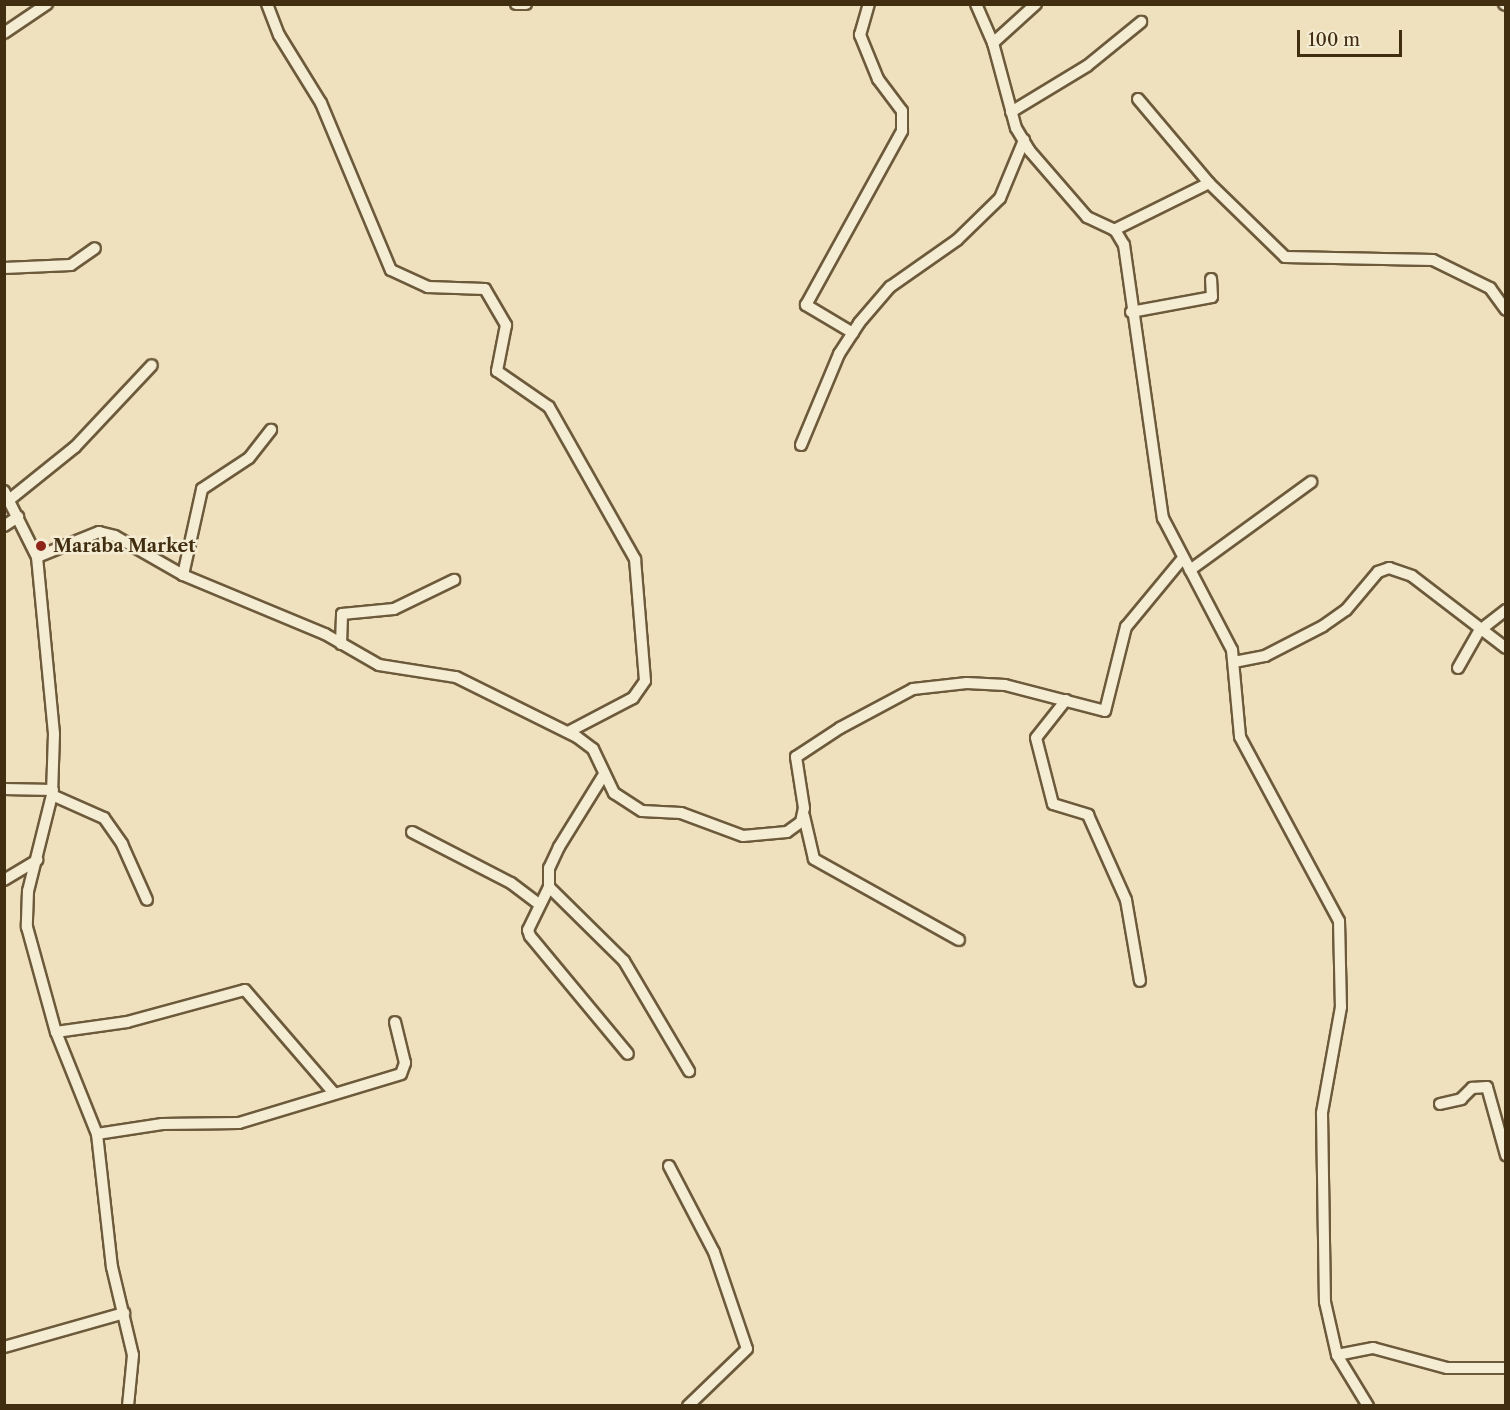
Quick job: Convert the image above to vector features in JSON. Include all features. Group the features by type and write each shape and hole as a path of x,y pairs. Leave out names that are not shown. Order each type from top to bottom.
{"street":[{"path":"4,33 47,4"},
{"path":"267,4 279,35 317,94 391,270 428,287 485,289 506,325 497,371 549,407 635,560 645,681 633,698 568,732"},
{"path":"516,4 526,4"},
{"path":"853,333 806,306 902,130 902,111 878,79 860,35 870,4"},
{"path":"976,4 993,43 1011,112 1023,140 1087,217 1114,230 1129,266 1131,312 1163,518 1234,662 1240,737 1287,829 1335,907 1343,943 1341,1006 1323,1113 1325,1302 1337,1355 1368,1406"},
{"path":"993,43 1036,4"},
{"path":"1011,112 1087,66 1142,22"},
{"path":"1138,99 1209,183 1285,257 1432,260 1490,288 1506,310"},
{"path":"801,445 822,390 853,333 890,287 957,240 1000,198 1023,140"},
{"path":"1114,230 1209,183"},
{"path":"4,268 51,270 70,265 95,248"},
{"path":"1131,312 1212,297 1211,279"},
{"path":"128,1406 133,1355 112,1267 97,1134 56,1032 27,927 28,891 52,792 52,710 38,557 7,496 75,447 152,365"},
{"path":"183,575 202,489 249,458 271,430"},
{"path":"1190,570 1311,482"},
{"path":"4,526 18,517"},
{"path":"38,557 105,532 183,575 341,644 392,670 456,677 568,732 593,748 603,776 622,801 642,811 681,813 743,836 786,832 804,816"},
{"path":"959,940 814,859 804,816 796,757 891,698 913,689 968,683 1005,685 1066,700 1099,711 1108,708 1126,627 1183,558"},
{"path":"1234,662 1264,656 1323,626 1346,610 1378,572 1389,568 1412,576 1479,631 1506,648"},
{"path":"341,644 342,614 394,609 454,580"},
{"path":"1458,668 1479,631 1506,610"},
{"path":"1066,700 1036,738 1053,804 1088,815 1126,900 1140,981"},
{"path":"603,776 559,847 549,868 549,887 540,905 530,936 628,1054"},
{"path":"4,789 52,792 104,818 122,844 147,900"},
{"path":"412,832 511,883 540,905"},
{"path":"4,880 37,860"},
{"path":"549,887 624,961 689,1071"},
{"path":"56,1032 127,1022 245,990 333,1092"},
{"path":"97,1134 162,1124 239,1123 333,1092 401,1074 405,1064 395,1022"},
{"path":"1440,1104 1461,1099 1472,1088 1487,1087 1506,1155"},
{"path":"669,1166 714,1252 747,1348 688,1406"},
{"path":"4,1347 124,1312"},
{"path":"1337,1355 1373,1348 1447,1368 1506,1368"}],"place":[{"name":"Maraba Market","path":"41,546"}]}
